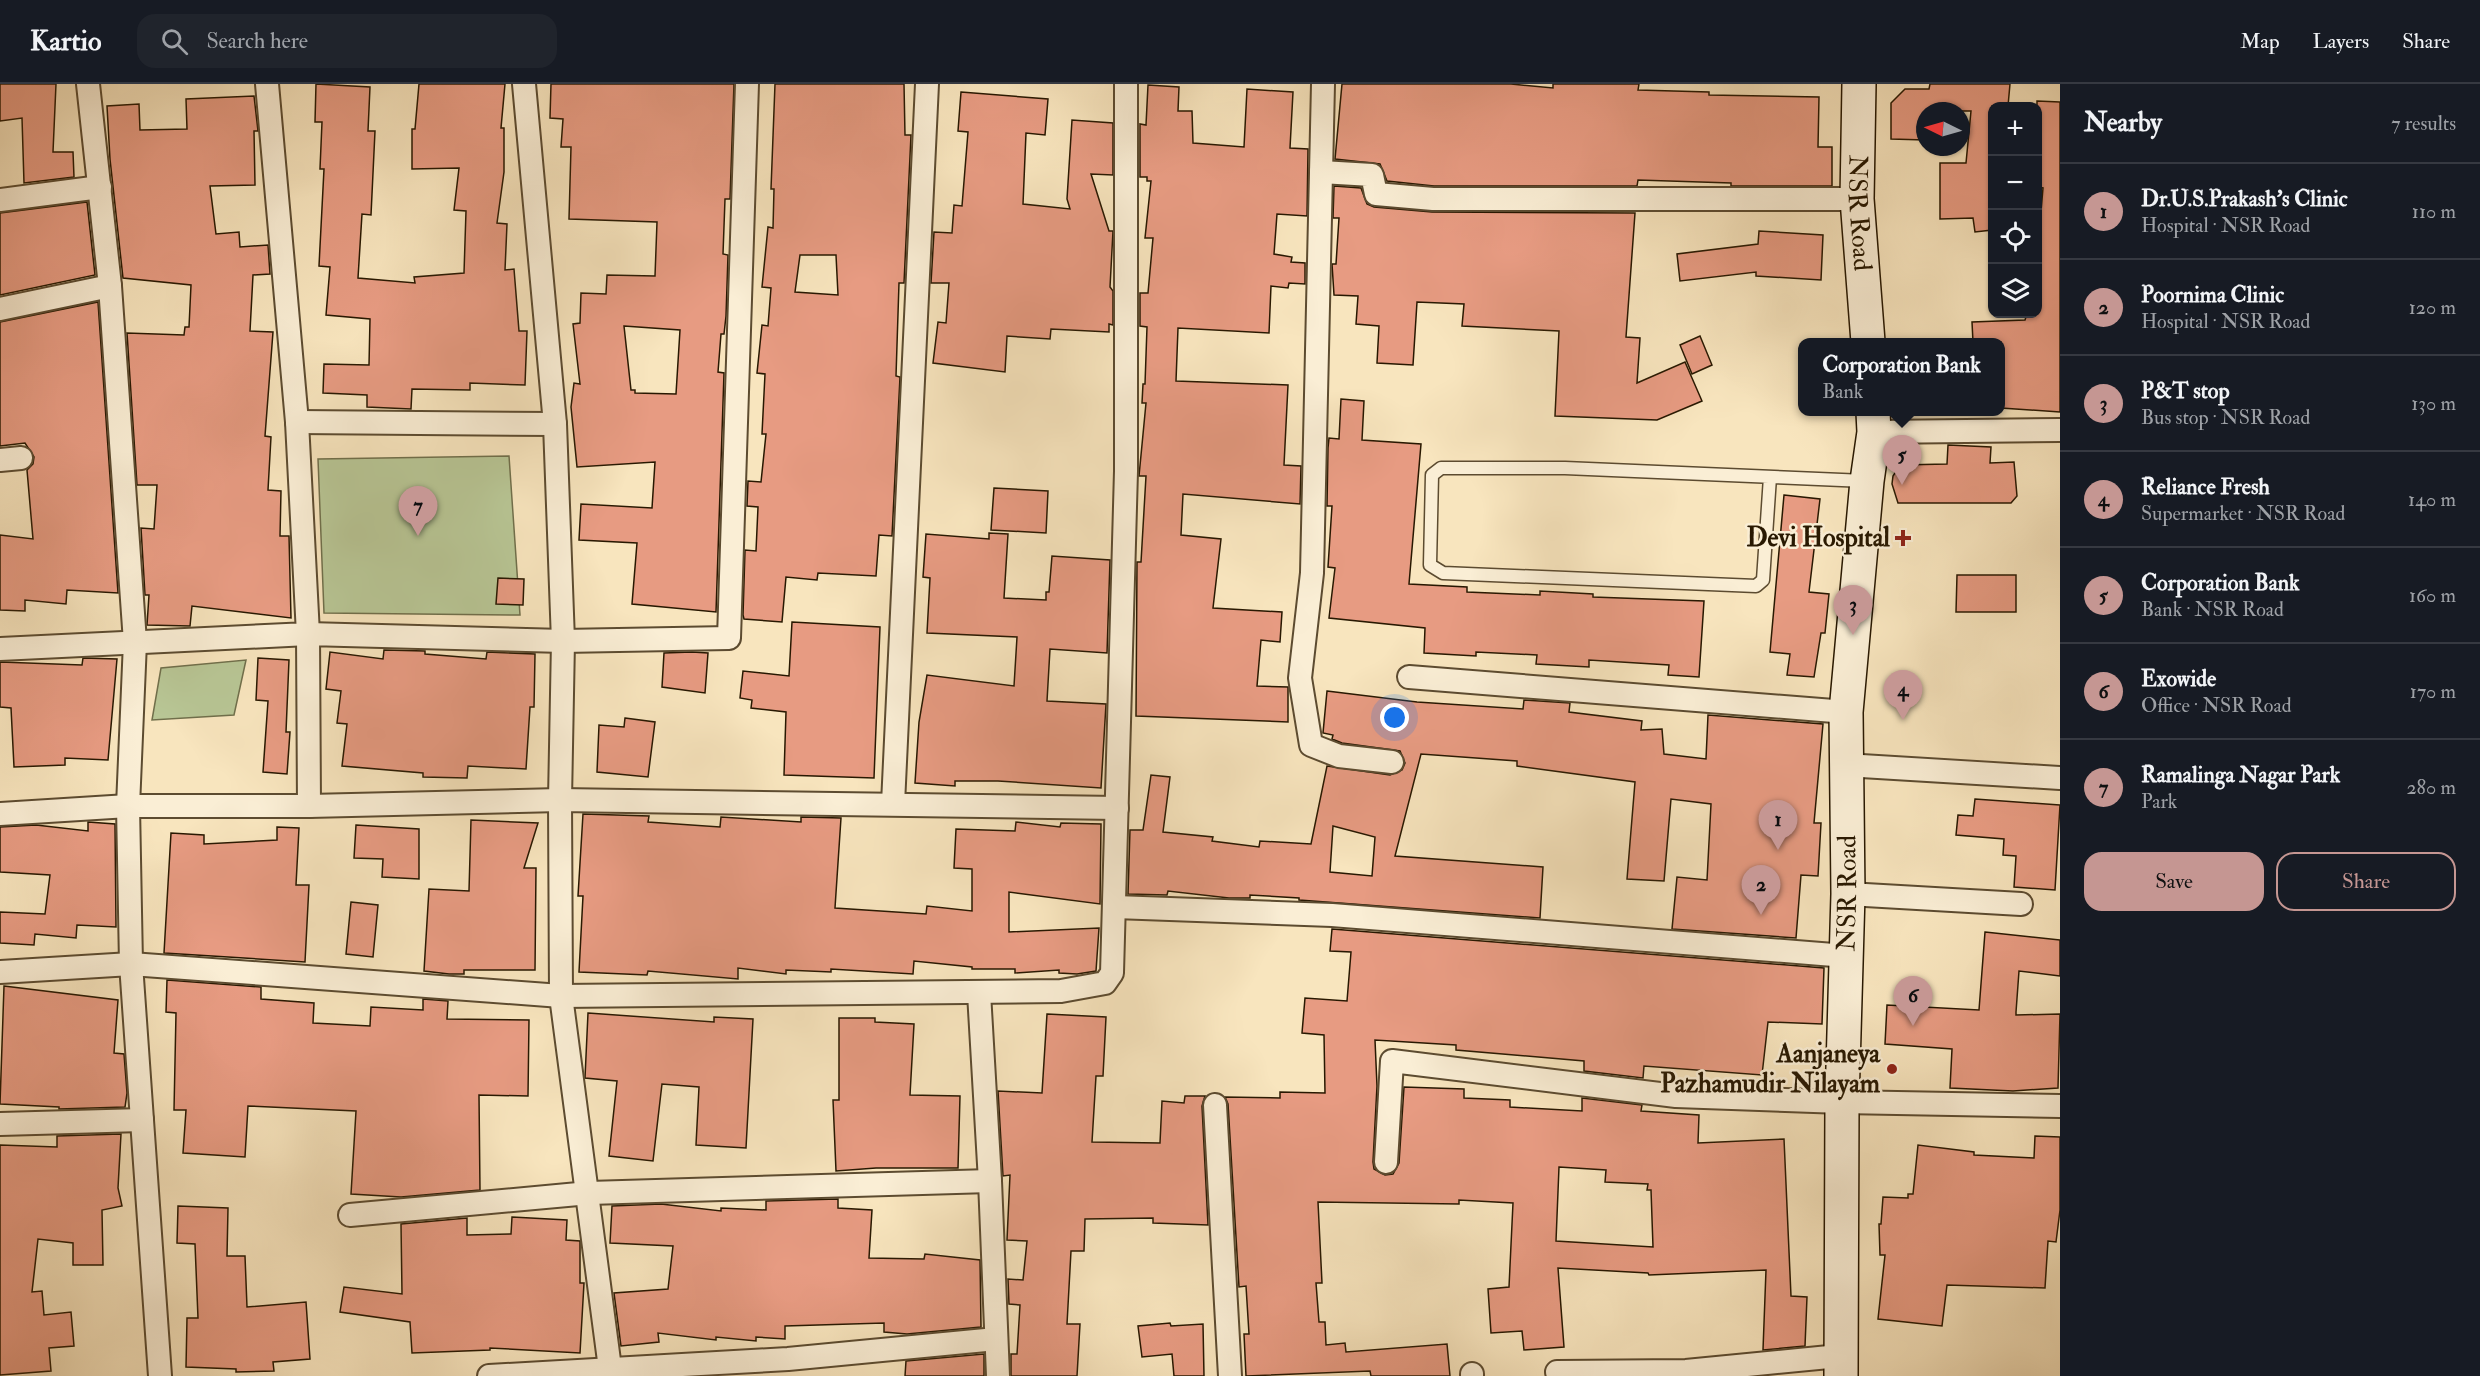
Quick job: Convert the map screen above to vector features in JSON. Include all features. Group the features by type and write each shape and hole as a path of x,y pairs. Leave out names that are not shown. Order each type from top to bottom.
{"main road":[{"name":"NSR Road","path":"1859,84 1857,199 1868,338"},
{"name":"NSR Road","path":"1840,1366 1842,1102 1848,894 1846,712 1873,422"}],"street":[{"path":"88,84 110,286 135,642 128,806 131,964 160,1376"},
{"path":"267,84 297,422 308,634 309,806"},
{"path":"524,84 555,424 563,641 560,800 561,996 610,1373"},
{"path":"0,649 308,634 563,641 729,638 747,84"},
{"path":"893,804 927,84"},
{"path":"0,972 131,964 561,996 979,993 1061,991 1105,983 1112,973 1116,907 1116,808 1125,482 1126,84"},
{"path":"1323,84 1312,573 1300,678 1311,745 1340,756 1392,762"},
{"path":"1322,172 1372,175 1376,194 1433,199 1857,199"},
{"path":"0,200 100,187"},
{"path":"0,309 110,286"},
{"path":"297,422 555,424"},
{"path":"1873,422 2060,430"},
{"path":"1409,677 1846,712"},
{"path":"1845,765 2060,778"},
{"path":"0,814 128,806 309,806 560,800 1116,808"},
{"path":"1848,894 2021,904"},
{"path":"1116,907 1332,915 1846,956"},
{"path":"979,993 998,1376"},
{"path":"1386,1162 1392,1061 1676,1096 2060,1106"},
{"path":"1215,1105 1230,1376"},
{"path":"0,1124 142,1120"},
{"path":"350,1215 588,1193 990,1181"},
{"path":"489,1376 789,1368 996,1339"},
{"path":"1557,1372 1840,1366"}],"lane":[{"path":"1770,477 1763,580 1756,586 1443,573 1430,565 1432,475 1441,468 1565,468 1867,481"}],"green space":[{"path":"509,456 520,615 324,613 318,459"},
{"path":"246,660 234,715 152,720 161,668"}],"building":[{"path":"0,84 56,84 53,152 73,152 74,177 24,183 22,118 0,121"},
{"path":"316,84 370,87 368,131 375,131 371,215 362,214 358,278 415,283 414,277 464,273 466,211 454,210 459,168 412,169 412,129 415,129 419,84 505,84 501,128 504,128 504,172 497,223 507,224 505,270 514,269 519,331 527,331 525,385 470,383 470,390 412,389 411,409 367,407 367,395 323,393 324,364 369,365 370,319 326,315 330,267 319,266 324,169 320,169 322,122 315,122"},
{"path":"551,84 734,84 730,199 725,199 723,254 728,255 726,316 724,334 721,334 718,372 724,373 716,612 632,604 637,543 579,540 581,504 652,508 655,462 577,467 571,407 574,383 580,384 573,324 580,323 581,293 606,294 607,275 655,276 657,222 569,219 571,147 561,147 563,119 550,118","holes":["624,326 680,330 676,394 635,393 635,390 631,390"]},
{"path":"775,84 904,84 905,135 911,135 904,283 899,283 896,376 900,377 892,536 879,535 876,576 818,573 817,580 786,577 782,622 744,619 743,615 745,550 756,551 758,507 747,506 748,481 761,482 766,434 762,434 765,374 757,373 762,325 768,326 771,288 762,287 768,227 773,228 774,189 771,189","holes":["800,255 836,255 838,295 795,292"]},
{"path":"1342,84 1511,84 1553,88 1553,84 1639,84 1638,90 1709,92 1709,95 1819,97 1818,147 1832,147 1832,186 1731,186 1731,183 1638,180 1637,186 1434,186 1387,181 1380,164 1335,159"},
{"path":"1930,84 2010,84 2008,102 1988,102 1988,230 1975,232 1973,218 1940,219 1940,163 1966,163 1967,156 1970,156 1970,102 1916,102 1916,140 1891,139 1891,103 1905,89 1929,89"},
{"path":"1148,85 1179,87 1178,111 1192,111 1193,143 1244,147 1247,89 1293,92 1290,148 1308,149 1307,216 1277,214 1274,254 1292,257 1291,262 1305,263 1305,284 1289,283 1288,288 1271,286 1269,333 1178,328 1176,381 1288,385 1284,465 1301,466 1300,504 1183,494 1181,535 1221,539 1213,608 1282,612 1280,642 1261,640 1257,686 1288,687 1288,722 1136,716 1137,562 1141,562 1146,476 1139,476 1146,403 1142,403 1147,327 1140,326 1140,293 1148,293 1153,238 1145,238 1151,181 1147,181 1147,177 1140,177 1140,124 1146,125"},
{"path":"961,92 1048,99 1045,135 1026,133 1023,204 1070,209 1067,199 1072,120 1113,123 1113,175 1091,174 1109,231 1113,231 1110,287 1113,291 1113,325 1109,324 1109,332 1051,329 1050,339 1007,336 1005,372 933,363 938,322 946,323 949,283 931,283 934,232 952,233 954,205 962,206 968,132 958,131"},
{"path":"254,96 258,131 254,131 255,185 210,186 216,234 239,232 240,247 268,245 270,274 253,275 250,331 273,332 265,436 271,437 268,490 281,491 280,536 289,536 291,618 192,606 190,626 147,625 149,595 145,595 141,528 154,529 157,485 137,485 127,333 184,335 185,327 189,327 191,285 123,278 110,159 107,106 139,104 140,130 187,129 186,99"},
{"path":"2037,101 2060,102 2060,412 2005,408 2005,338 1973,338 1972,322 2042,318 2042,102"},
{"path":"1334,186 1361,188 1367,204 1374,207 1432,212 1635,213 1626,337 1640,338 1637,383 1685,362 1702,401 1657,420 1555,416 1559,331 1462,326 1464,304 1417,302 1413,365 1377,363 1379,326 1356,324 1358,296 1334,295 1332,264 1336,264 1339,218 1333,218"},
{"path":"87,202 95,275 0,295 0,213"},
{"path":"1759,231 1823,235 1821,280 1756,276 1756,272 1680,281 1677,254 1758,244"},
{"path":"98,302 118,593 67,590 66,604 25,600 25,611 0,610 0,535 33,539 27,470 33,464 34,457 25,443 0,446 0,322"},
{"path":"1700,336 1712,365 1692,374 1680,345"},
{"path":"1341,399 1364,401 1362,440 1421,444 1409,584 1467,587 1467,592 1540,595 1540,591 1593,594 1593,597 1704,601 1699,677 1668,675 1669,665 1589,660 1589,667 1536,664 1537,655 1476,652 1476,656 1424,653 1425,628 1329,618 1335,568 1328,567 1332,506 1327,506 1328,448 1329,438 1339,439"},
{"path":"1948,445 1991,447 1990,463 2014,462 2017,496 2011,503 1898,503 1892,484 1893,476 1900,465 1947,464"},
{"path":"994,488 1048,491 1046,533 991,530"},
{"path":"1784,495 1820,499 1809,592 1829,594 1825,633 1821,633 1814,677 1787,675 1790,654 1770,652"},
{"path":"989,533 1008,534 1004,598 1046,600 1046,592 1049,592 1052,556 1110,560 1107,653 1050,649 1047,701 1106,704 1101,788 998,781 955,781 955,786 915,783 919,722 927,675 1014,686 1017,637 927,633 930,578 923,577 926,534 989,539"},
{"path":"1957,575 2016,575 2016,612 1956,612"},
{"path":"498,578 524,579 523,605 496,604"},
{"path":"792,622 880,627 874,778 784,775 786,712 751,708 752,700 740,698 743,671 789,676"},
{"path":"384,650 425,651 425,654 486,659 487,652 535,654 534,707 530,707 526,769 468,766 467,778 423,777 423,773 342,766 347,724 337,723 341,691 326,689 330,652 383,659"},
{"path":"664,653 708,653 705,693 662,687"},
{"path":"83,658 117,659 108,760 65,758 65,765 14,767 11,708 0,707 0,662 82,665"},
{"path":"258,658 289,660 286,732 290,732 287,774 263,772 268,701 256,700"},
{"path":"1327,691 1417,702 1523,709 1524,700 1570,703 1569,712 1642,721 1641,730 1662,729 1664,754 1706,759 1708,715 1823,724 1814,823 1821,823 1818,876 1801,875 1796,938 1672,929 1677,877 1707,880 1711,804 1671,799 1664,881 1627,879 1635,782 1517,766 1517,761 1421,754 1395,856 1543,867 1540,918 1250,895 1250,898 1229,898 1168,891 1167,895 1128,894 1130,830 1143,830 1151,775 1170,777 1163,832 1213,837 1212,841 1259,847 1260,841 1311,844 1327,766 1390,775 1402,770 1405,763 1400,751 1342,743 1332,739 1333,735 1323,733","holes":["1333,826 1375,837 1372,876 1330,872"]},
{"path":"625,718 655,722 648,777 597,772 599,725 624,727"},
{"path":"1975,799 2060,805 2055,890 2014,887 2016,856 2003,855 2004,839 1956,835 1958,815 1973,816"},
{"path":"583,814 649,816 648,822 720,827 721,817 801,822 801,817 841,818 835,908 926,914 927,906 972,911 972,869 954,868 956,829 1015,831 1016,822 1060,827 1061,823 1101,824 1100,904 1009,892 1009,932 1099,928 1096,971 1077,974 1059,973 1059,970 1015,973 1015,969 972,969 972,967 914,961 913,974 831,969 831,972 786,970 786,974 738,968 738,979 648,971 647,975 579,972 583,896 578,896"},
{"path":"471,820 538,823 524,868 536,868 535,970 464,970 464,974 424,971 429,889 469,891"},
{"path":"88,822 115,824 116,927 77,925 76,938 35,934 34,945 0,943 0,912 45,914 50,875 0,872 0,827 36,825 88,831"},
{"path":"356,825 419,829 419,879 382,877 383,859 354,858"},
{"path":"277,827 299,828 296,885 309,885 305,962 164,953 171,833 204,835 204,844 277,840"},
{"path":"351,902 378,905 373,957 346,954"},
{"path":"1332,929 1824,968 1822,1024 1768,1022 1762,1075 1644,1066 1643,1078 1584,1071 1584,1061 1456,1050 1456,1045 1375,1040 1377,1086 1373,1162 1374,1169 1385,1175 1393,1174 1399,1163 1404,1087 1464,1089 1464,1098 1510,1100 1510,1107 1582,1111 1582,1098 1642,1105 1641,1111 1699,1115 1698,1143 1784,1139 1791,1296 1807,1297 1805,1346 1763,1350 1766,1270 1649,1275 1648,1273 1558,1268 1564,1347 1524,1350 1522,1331 1491,1333 1488,1289 1509,1287 1513,1203 1459,1200 1459,1204 1318,1202 1322,1283 1316,1283 1319,1322 1325,1322 1326,1345 1345,1343 1346,1352 1447,1344 1450,1376 1371,1376 1370,1371 1246,1376 1244,1334 1249,1334 1246,1286 1239,1287 1228,1104 1225,1097 1280,1098 1280,1092 1325,1093 1324,1035 1302,1033 1305,998 1347,1001 1351,952 1330,951","holes":["1559,1167 1606,1170 1605,1182 1648,1184 1647,1190 1651,1190 1653,1247 1556,1241"]},
{"path":"1985,932 2060,940 2060,976 2019,971 2016,1012 2016,1015 2060,1014 2058,1088 2013,1091 1950,1088 1952,1049 1885,1044 1887,1005 1979,1010"},
{"path":"167,980 261,987 261,999 314,1003 313,1023 370,1026 371,1007 423,1010 423,999 448,1001 447,1019 529,1020 528,1096 479,1095 480,1190 401,1197 351,1194 356,1111 248,1106 245,1157 183,1153 186,1110 174,1110 176,1013 166,1012"},
{"path":"4,986 118,1000 114,1053 124,1054 127,1093 125,1107 59,1109 59,1107 0,1104"},
{"path":"588,1013 714,1022 714,1017 753,1019 746,1148 696,1145 699,1087 662,1084 653,1161 609,1156 617,1081 585,1078"},
{"path":"1047,1014 1106,1017 1103,1076 1096,1076 1092,1142 1160,1143 1162,1101 1184,1103 1185,1096 1205,1096 1202,1106 1208,1225 1153,1223 1153,1218 1085,1219 1084,1251 1071,1251 1067,1324 1080,1324 1077,1376 1011,1376 1011,1354 1017,1354 1020,1305 1009,1304 1008,1279 1023,1280 1027,1241 1007,1240 1010,1175 1003,1176 998,1091 1042,1093"},
{"path":"839,1018 875,1018 875,1022 914,1024 910,1095 960,1096 958,1168 876,1168 836,1171 833,1100 839,1100"},
{"path":"121,1134 118,1188 122,1206 102,1210 103,1265 73,1265 73,1243 38,1239 32,1292 42,1291 44,1315 71,1312 74,1346 49,1348 51,1371 0,1375 0,1145 57,1147 57,1136"},
{"path":"2035,1136 2060,1137 2060,1210 2056,1242 2048,1241 2045,1288 1947,1285 1942,1326 1878,1319 1885,1255 1880,1255 1879,1224 1881,1224 1883,1197 1908,1198 1908,1194 1913,1194 1918,1145 1974,1152 1974,1155 2034,1158"},
{"path":"838,1199 838,1208 872,1210 869,1258 924,1259 925,1254 980,1260 981,1327 907,1334 884,1332 884,1323 785,1326 785,1339 756,1337 756,1341 716,1337 716,1340 658,1333 659,1342 621,1346 614,1293 668,1289 673,1246 610,1243 612,1206 661,1204 721,1211 721,1208 766,1210 766,1201"},
{"path":"178,1206 228,1208 227,1256 245,1256 247,1307 306,1302 310,1359 273,1362 274,1371 236,1372 236,1369 186,1367 187,1318 198,1318 195,1244 177,1243"},
{"path":"512,1217 567,1220 566,1240 580,1241 580,1283 584,1283 580,1353 490,1348 490,1350 412,1353 410,1322 340,1312 344,1287 402,1294 401,1224 467,1218 467,1235 511,1234"},
{"path":"1170,1323 1171,1326 1203,1324 1204,1376 1174,1376 1172,1354 1142,1357 1138,1326"},
{"path":"984,1354 984,1376 905,1376 906,1361"}],"place":[{"name":"Corporation Bank","path":"1902,485"},
{"name":"Ramalinga Nagar Park","path":"418,536"},
{"name":"Devi Hospital","path":"1903,538"},
{"name":"P&T stop","path":"1853,635"},
{"name":"Reliance Fresh","path":"1903,720"},
{"name":"Dr.U.S.Prakash's Clinic","path":"1778,850"},
{"name":"Poornima Clinic","path":"1761,915"},
{"name":"Exowide","path":"1913,1026"},
{"name":"Aanjaneya Pazhamudir Nilayam","path":"1892,1069"}]}
